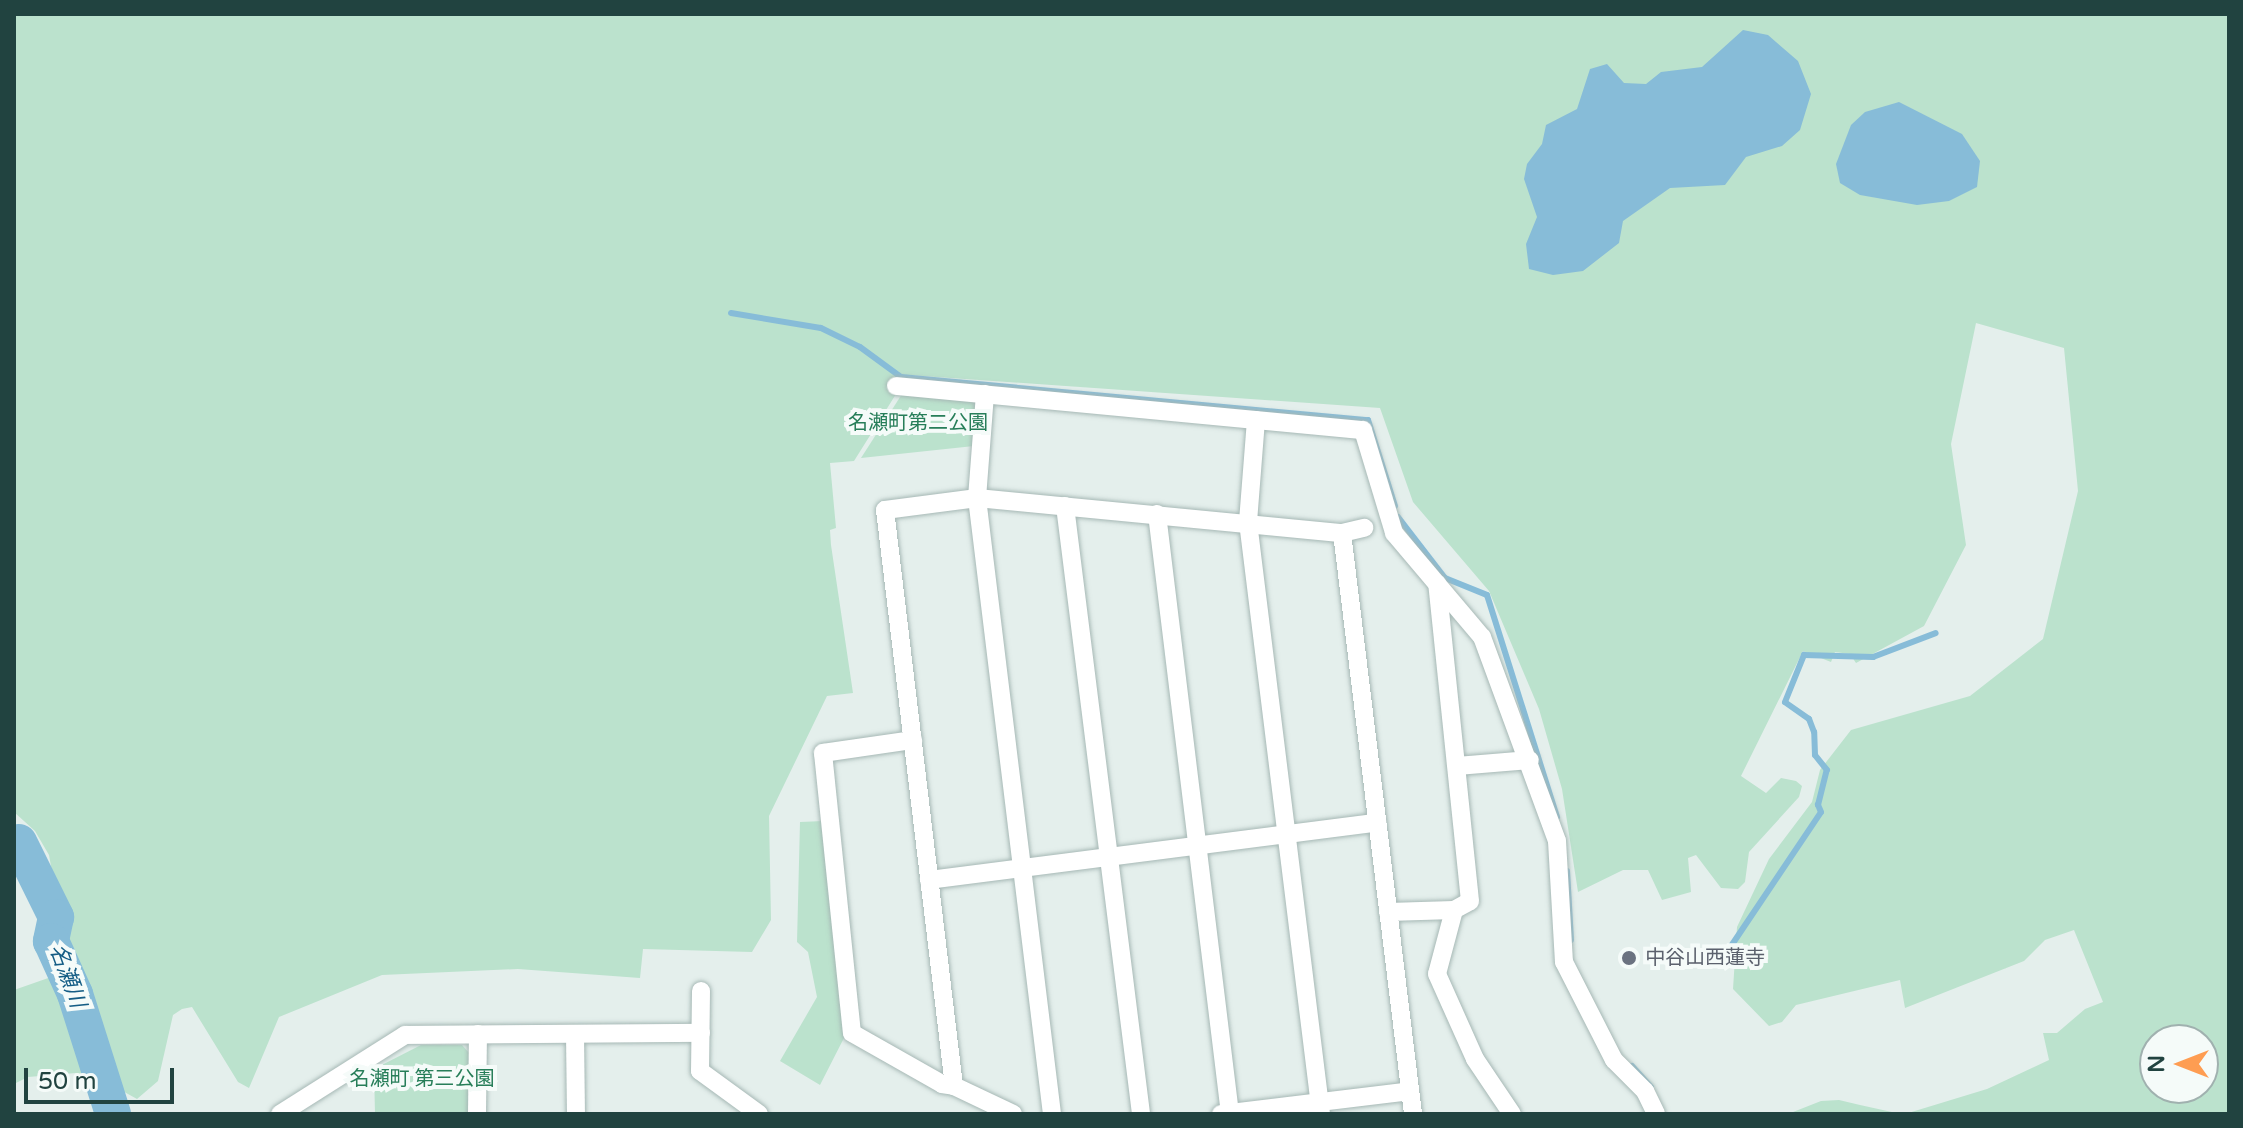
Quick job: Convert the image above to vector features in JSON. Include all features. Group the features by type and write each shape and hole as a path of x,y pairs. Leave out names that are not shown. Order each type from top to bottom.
{"street":[{"path":"896,386 1363,430 1386,523 1482,637 1530,760 1557,841 1564,962 1614,1060 1645,1091 1656,1114"},
{"path":"985,394 977,498 1052,1114"},
{"path":"1256,420 1248,522 1284,835 1320,1108"},
{"path":"954,1086 885,510 977,498 1342,533 1364,528"},
{"path":"1065,506 1141,1114"},
{"path":"1157,514 1230,1114"},
{"path":"1342,533 1413,1114"},
{"path":"1388,912 1454,910 1470,901 1437,584"},
{"path":"913,740 823,753 852,1033 942,1084 954,1086 1013,1114"},
{"path":"1457,766 1530,760"},
{"path":"929,880 1377,823"},
{"path":"1454,910 1437,974 1475,1059 1512,1114"},
{"path":"701,991 700,1071 759,1114"},
{"path":"280,1114 405,1035 701,1033"},
{"path":"477,1114 478,1034"},
{"path":"575,1034 576,1114"},
{"path":"1221,1114 1320,1108 1410,1091"}],"green space":[{"path":"14,14 2229,14 2229,1114 1905,1114 1987,1089 2049,1060 2043,1033 2057,1033 2085,1009 2103,1002 2074,930 2045,940 2024,961 1905,1008 1900,980 1796,1005 1782,1022 1769,1026 1733,989 1737,927 1769,859 1812,802 1820,770 1851,730 1970,696 2043,639 2078,491 2064,348 1976,323 1951,444 1966,545 1924,626 1856,663 1850,654 1835,652 1831,662 1803,651 1741,776 1766,793 1781,778 1796,781 1802,786 1799,797 1749,852 1745,882 1738,889 1721,888 1696,855 1688,858 1691,892 1662,900 1648,870 1623,870 1578,892 1562,789 1539,709 1489,591 1413,502 1380,408 908,375 854,461 830,463 836,528 830,530 831,545 853,693 827,696 769,816 771,920 752,952 643,949 640,978 518,969 382,975 279,1017 249,1088 238,1082 192,1007 182,1009 173,1015 158,1081 137,1099 119,1089 64,939 49,855 35,831 14,812"},
{"name":"名瀬町第二公園","path":"902,394 977,400 974,446 861,458"},
{"path":"824,821 846,1034 820,1085 780,1061 817,997 808,952 797,942 800,822"},
{"path":"54,976 76,1020 94,1081 76,1073 28,1077 14,1084 14,990"},
{"name":"名瀬町 第三公園","path":"421,1045 462,1045 470,1054 470,1114 375,1114 374,1069"},
{"path":"1839,1100 1901,1114 1788,1114 1821,1101"}],"water":[{"path":"1743,30 1768,35 1798,61 1811,94 1800,130 1782,146 1746,157 1725,185 1670,188 1623,221 1619,243 1583,271 1553,275 1529,269 1526,244 1537,217 1524,179 1527,164 1542,144 1546,125 1577,109 1590,69 1607,64 1624,83 1646,84 1661,72 1702,67"},
{"path":"1899,102 1962,134 1980,161 1977,187 1949,201 1917,205 1860,195 1840,183 1836,164 1851,125 1865,112"}],"waterway":[{"path":"731,313 821,328 860,347 901,377 1368,420 1395,506"},
{"path":"1398,517 1445,578 1487,595 1557,817"},
{"path":"1721,961 1821,812 1818,805 1827,770 1815,755 1814,732 1809,719 1785,702 1804,655 1873,657 1936,633"},
{"name":"名瀬川","path":"14,842 19,842"},
{"name":"名瀬川","path":"19,842 56,917 51,941 75,994 113,1114"},
{"path":"1567,871 1571,940"},
{"path":"1632,1066 1651,1087"}],"place":[{"name":"中谷山西蓮寺","path":"1629,958"}]}
